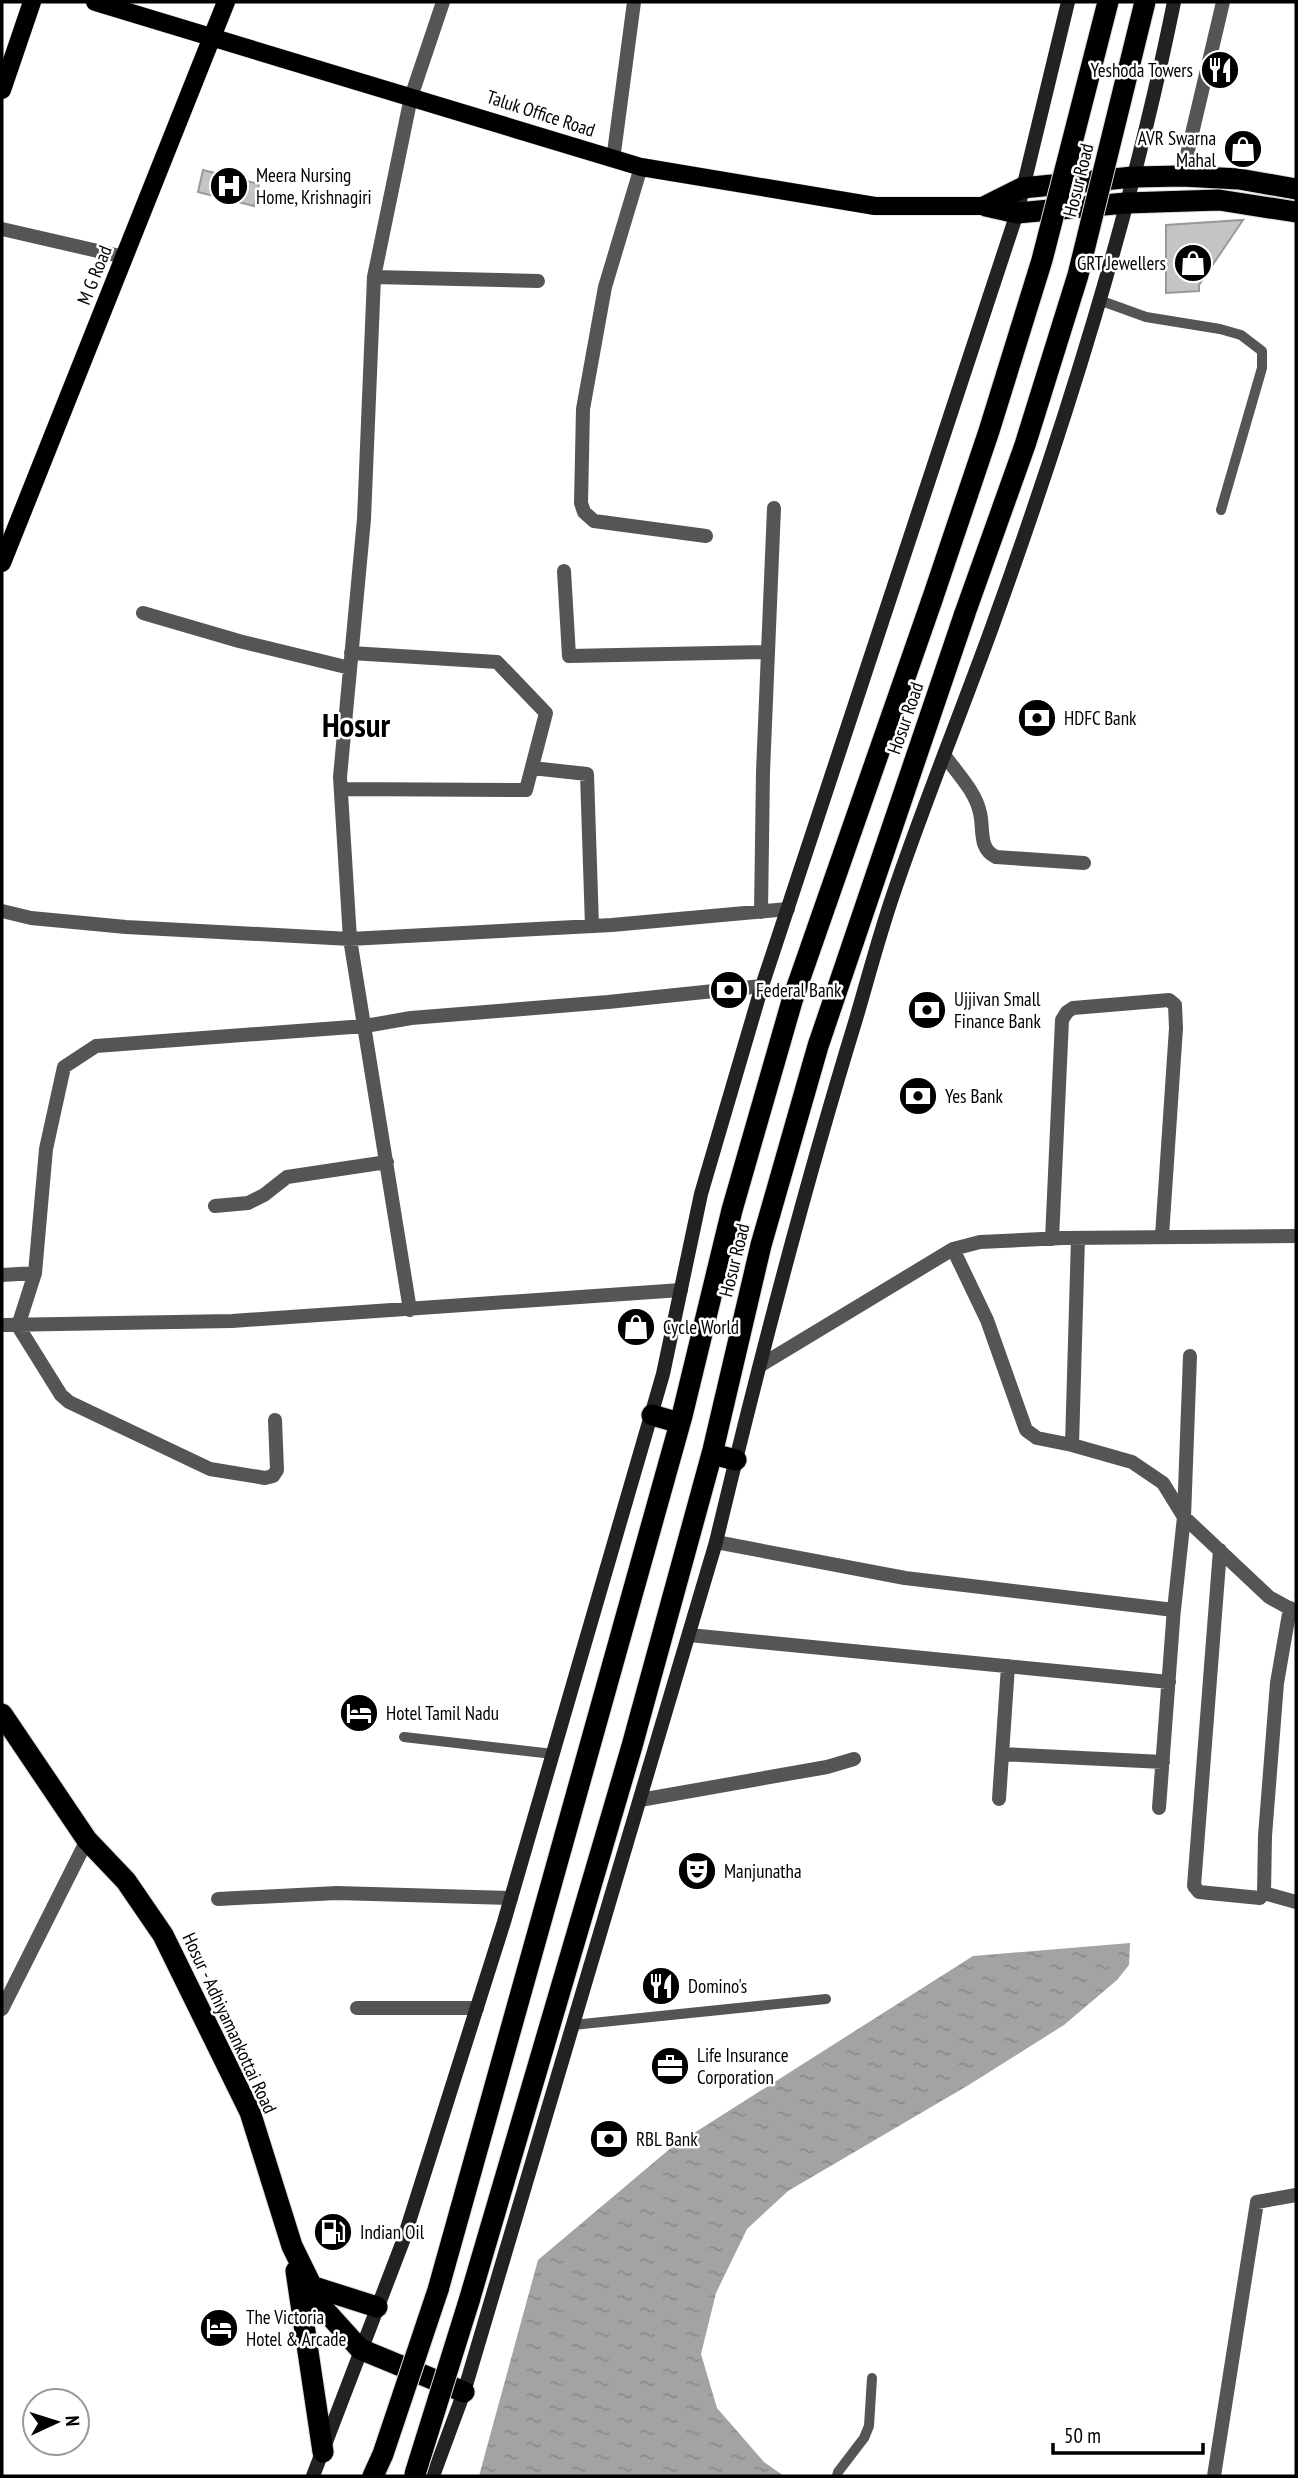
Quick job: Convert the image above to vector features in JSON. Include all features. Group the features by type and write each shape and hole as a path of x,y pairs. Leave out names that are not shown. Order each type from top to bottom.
{"highway":[{"name":"Hosur Road","path":"373,2476 439,2290 681,1420 732,1210 792,1001 989,431 1042,260 1108,2"},
{"name":"Hosur Road","path":"420,2475 632,1746 713,1452 761,1245 818,1046 1025,445 1078,275 1145,2"},
{"path":"1022,188 1133,177 1182,176 1239,179 1296,189"},
{"name":"Taluk Office Road","path":"986,206 1022,188"},
{"name":"Taluk Office Road","path":"986,206 1017,213 1126,203 1219,200 1296,212"},
{"path":"652,1415 681,1420"},
{"path":"713,1452 736,1460"},
{"name":"Hosur - Adhiyamankottai Road","path":"2,1714 87,1840 126,1881 163,1935 250,2112 292,2246 322,2307 360,2349 464,2392"},
{"path":"292,2246 323,2452"},
{"path":"311,2286 377,2307"}],"main road":[{"path":"2,90 32,2"},
{"name":"Taluk Office Road","path":"95,2 121,6 211,38 641,167 875,206 986,206"},
{"name":"M G Road","path":"2,563 7,533 124,257 226,2"}],"street":[{"path":"410,1310 350,939 340,777 364,519 374,277 411,97 443,2"},
{"path":"613,160 634,2"},
{"path":"313,2476 426,2171 511,1898 652,1415 701,1194 762,986 1017,213 1068,2"},
{"path":"420,2475 464,2392 716,1542 822,1128 893,896 1042,484 1126,203 1155,94 1174,2"},
{"path":"1182,176 1223,2"},
{"path":"641,167 605,287 583,409 581,503 584,512 594,521 706,536"},
{"path":"2,229 124,257"},
{"path":"374,277 538,281"},
{"path":"761,912 763,772 774,508"},
{"path":"564,571 569,656 767,652"},
{"path":"143,613 239,641 351,661 497,662 546,713 526,790 341,789"},
{"path":"945,756 976,799 984,848 989,854 996,857 1084,863"},
{"path":"532,768 587,774 592,926"},
{"path":"2,911 31,918 126,927 350,939 592,926 788,909"},
{"path":"275,1420 277,1470 273,1476 265,1478 210,1469 69,1402 61,1395 18,1326 35,1273 46,1149 64,1067 96,1046 365,1026 411,1018 608,1003 762,986"},
{"path":"1052,1239 1062,1020 1073,1008 1169,1000 1175,1005 1176,1028 1162,1236"},
{"path":"215,1206 248,1203 264,1195 287,1177 387,1162"},
{"path":"761,1365 953,1249 980,1242 1162,1236 1296,1236"},
{"path":"1072,1446 1078,1238"},
{"path":"953,1249 987,1320 1026,1430 1037,1438 1132,1462 1163,1483 1184,1517 1220,1550 1269,1597 1293,1610 1276,1683 1265,1836 1264,1893 1260,1898 1199,1892 1194,1886 1220,1550"},
{"path":"2,1275 35,1273"},
{"path":"2,1325 232,1321 681,1290"},
{"path":"1159,1808 1174,1608 1184,1517 1189,1356"},
{"path":"716,1542 905,1578 1068,1599 1174,1608"},
{"path":"689,1635 1169,1682"},
{"path":"999,1799 1009,1666"},
{"path":"1002,1754 1163,1762"},
{"path":"640,1800 827,1767 854,1759"},
{"path":"2,2009 87,1840"},
{"path":"218,1899 337,1893 511,1898"},
{"path":"1264,1893 1296,1902"},
{"path":"357,2008 477,2008"},
{"path":"1214,2476 1257,2202 1296,2195"}],"lane":[{"path":"1099,300 1146,317 1233,332 1262,351 1262,368 1221,510"},
{"path":"404,1737 553,1754"},
{"path":"573,2025 826,2000"},
{"path":"837,2476 864,2438 869,2426 872,2378"}],"water":[{"path":"1130,1943 1129,1965 1117,1980 1064,2025 967,2086 788,2191 747,2229 716,2293 701,2354 717,2408 764,2462 784,2476 479,2476 538,2260 672,2147 973,1956"}],"building":[{"path":"203,170 259,184 254,206 198,192"},
{"path":"1243,220 1199,285 1199,291 1166,293 1166,225"}],"place":[{"name":"Yeshoda Towers","path":"1220,70"},
{"name":"AVR Swarna Mahal","path":"1243,149"},
{"name":"Meera Nursing Home, Krishnagiri","path":"229,186"},
{"name":"GRT Jewellers","path":"1193,263"},
{"name":"HDFC Bank","path":"1037,718"},
{"name":"Federal Bank","path":"729,990"},
{"name":"Ujjivan Small Finance Bank","path":"927,1010"},
{"name":"Yes Bank","path":"918,1096"},
{"name":"Cycle World","path":"636,1327"},
{"name":"Hotel Tamil Nadu","path":"359,1713"},
{"name":"Manjunatha","path":"697,1871"},
{"name":"Domino's","path":"661,1986"},
{"name":"Life Insurance Corporation","path":"670,2066"},
{"name":"RBL Bank","path":"609,2139"},
{"name":"Indian Oil","path":"333,2232"},
{"name":"The Victoria Hotel & Arcade","path":"219,2328"}],"district":[{"name":"Hosur","path":"356,724"}]}
